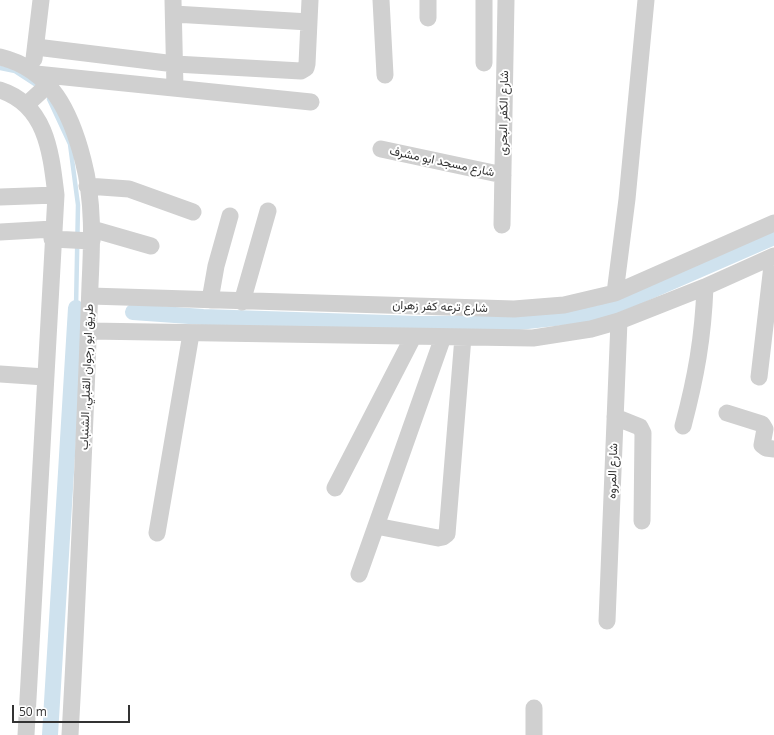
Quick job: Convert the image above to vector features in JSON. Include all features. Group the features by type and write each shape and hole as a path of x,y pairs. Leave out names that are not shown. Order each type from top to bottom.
{"street":[{"path":"28,102 40,79 36,47 41,0"},
{"path":"36,47 175,64 304,70 307,64 310,0"},
{"path":"381,0 385,75"},
{"path":"428,0 428,18"},
{"path":"484,0 484,63"},
{"name":"شارع الكفر البحرى","path":"502,225 506,0"},
{"path":"615,293 627,199 646,0"},
{"path":"175,88 174,7 309,22"},
{"path":"0,57 40,79 175,88 311,102"},
{"name":"طريق ابو رجوان القبلي, الشنباب","path":"40,79 62,105 74,130 84,162 90,237 89,331 70,735"},
{"path":"0,90 28,102 44,131 50,150 56,195 57,236 45,377 26,735"},
{"name":"شارع مسجد ابو مشرف","path":"381,149 502,175"},
{"path":"87,186 129,189 193,212"},
{"path":"0,197 56,195"},
{"path":"242,302 268,211"},
{"path":"210,300 216,266 230,216"},
{"name":"شارع ترعه كفر زهران","path":"90,296 242,302 514,309 564,305 615,293 774,223"},
{"path":"0,232 90,237 151,246"},
{"path":"89,331 463,338 533,338 562,335 620,321 705,287 773,256"},
{"path":"758,377 773,256"},
{"path":"683,426 695,381 702,342 705,287"},
{"name":"شارع المروه","path":"607,621 620,321"},
{"path":"157,533 192,334"},
{"path":"335,488 413,337"},
{"path":"359,574 443,337"},
{"path":"376,526 438,538 447,534 463,338"},
{"path":"0,374 45,377"},
{"path":"727,413 762,424 765,429 762,445 766,448 774,449"},
{"path":"615,417 640,427 644,433 642,520"},
{"path":"534,708 534,735"}],"waterway":[{"path":"0,68 15,71 38,86"},
{"path":"49,99 70,144 78,205 76,308"},
{"path":"133,312 203,317 419,324 509,323 600,313 774,237"},
{"path":"50,735 76,308"}]}
